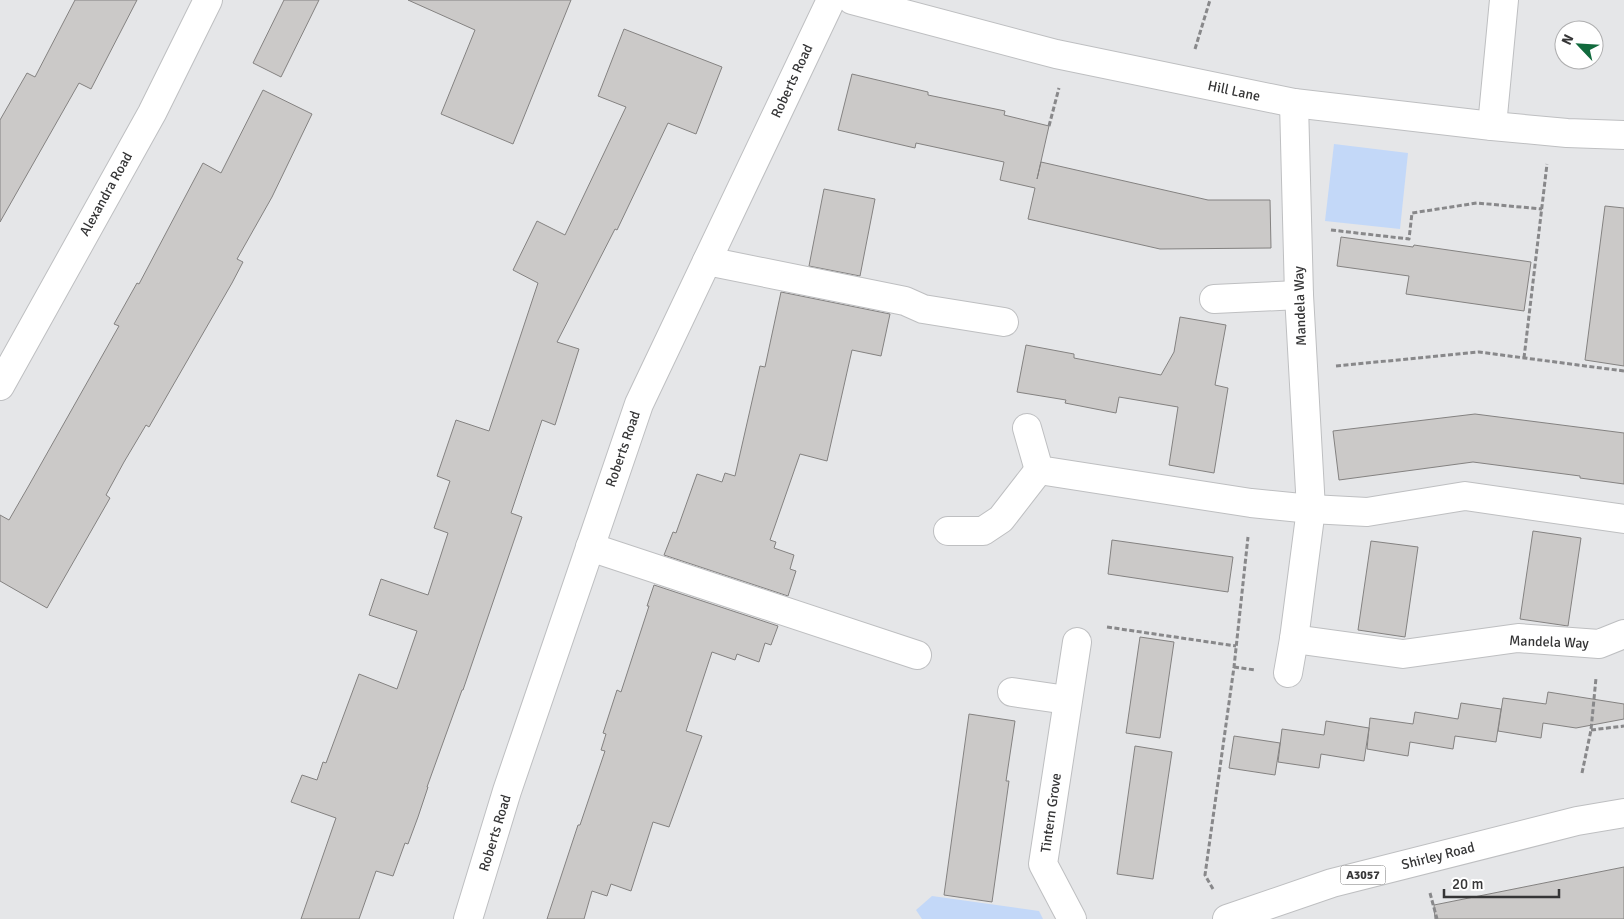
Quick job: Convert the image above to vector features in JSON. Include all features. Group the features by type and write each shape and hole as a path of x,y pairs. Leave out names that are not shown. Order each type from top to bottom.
{"street":[{"name":"Alexandra Road","path":"0,386 152,113 208,0"},
{"name":"Roberts Road","path":"468,919 507,792 639,404 831,0"},
{"name":"Hill Lane","path":"852,0 1056,54 1294,104 1567,133 1624,134"},
{"path":"1492,126 1504,0"},
{"name":"Mandela Way","path":"1288,673 1311,509 1299,295 1294,104"},
{"path":"707,261 905,301 923,310 1004,322"},
{"path":"1214,299 1299,295"},
{"path":"1027,428 1039,470"},
{"path":"1039,470 1252,503 1311,509 1366,512 1465,496 1624,519"},
{"path":"948,531 983,531 1001,519 1039,470"},
{"path":"590,547 917,654"},
{"name":"Mandela Way","path":"1294,640 1403,654 1518,638 1599,644 1624,634"},
{"name":"Tintern Grove","path":"1072,919 1043,864 1077,642"},
{"path":"1012,692 1067,700"},
{"name":"Shirley Road","path":"1228,919 1332,883 1577,821 1624,814"}],"path":[{"path":"1185,81 1210,0"},
{"path":"1524,358 1548,158"},
{"path":"1298,226 1409,239 1412,213 1477,203 1542,209"},
{"path":"1303,370 1479,352 1624,371"},
{"path":"1228,919 1206,876 1236,646 1252,503"},
{"path":"1077,642 1098,626 1236,646"},
{"path":"1582,773 1591,730 1599,644"},
{"path":"1591,730 1624,726"}],"shaded area":[{"path":"1334,144 1408,153 1400,229 1325,221"},
{"path":"932,896 1039,911 1043,919 922,919 916,910"}],"building":[{"path":"75,0 137,0 91,89 79,83 0,222 0,120 27,73 35,77"},
{"path":"284,0 319,0 281,77 253,63"},
{"path":"408,0 571,0 513,144 441,114 475,30"},
{"path":"624,29 722,67 696,134 668,123 617,230 615,229 557,342 579,349 555,425 542,420 511,513 522,517 418,817 408,844 405,843 393,876 376,871 359,919 301,919 336,818 291,802 302,775 317,780 323,762 326,763 359,674 397,689 417,631 369,615 381,579 428,595 448,533 434,528 450,481 437,476 456,420 489,431 538,283 513,270 537,221 565,235 626,107 598,96"},
{"path":"852,74 928,92 928,95 1005,111 1004,115 1049,126 1037,179 1041,162 1208,200 1270,200 1271,248 1160,249 1028,219 1035,188 1000,180 1004,162 916,143 915,148 838,130"},
{"path":"263,90 312,114 272,197 237,259 243,262 232,283 149,427 146,425 124,462 106,495 110,498 47,608 0,581 0,515 9,520 119,326 114,324 137,283 139,284 203,163 221,173"},
{"path":"824,189 875,199 860,276 809,266"},
{"path":"1605,206 1624,208 1624,366 1585,360"},
{"path":"1341,237 1413,247 1414,245 1531,262 1524,311 1406,294 1409,276 1337,266"},
{"path":"781,292 890,314 881,356 852,350 827,461 800,454 770,540 776,542 774,548 794,555 790,569 796,571 788,596 664,555 673,532 676,533 697,474 722,482 725,473 735,476 760,366 765,367"},
{"path":"1180,317 1226,325 1215,385 1228,388 1214,473 1169,465 1178,407 1119,397 1116,413 1065,403 1066,400 1017,392 1026,345 1074,354 1074,358 1161,375 1174,352"},
{"path":"1475,414 1624,433 1624,484 1580,478 1580,476 1473,462 1339,480 1333,431"},
{"path":"1533,531 1581,538 1568,626 1520,619"},
{"path":"1112,540 1233,557 1228,592 1108,574"},
{"path":"1371,541 1418,547 1405,637 1358,630"},
{"path":"654,585 778,626 771,645 765,643 759,662 737,654 735,660 712,652 686,731 702,736 669,827 653,822 631,891 611,884 607,896 592,891 584,919 547,919 605,751 601,750 606,734 603,733 617,690 621,692"},
{"path":"1140,637 1174,642 1160,738 1126,733"},
{"path":"1548,692 1624,704 1624,719 1576,728 1543,723 1541,738 1498,731 1503,698 1546,704"},
{"path":"1461,703 1501,709 1496,742 1455,736 1453,749 1410,742 1408,756 1367,749 1370,718 1413,724 1415,712 1458,719"},
{"path":"969,714 1015,721 1006,781 1009,781 992,902 944,895"},
{"path":"1326,721 1369,728 1364,761 1321,754 1319,768 1278,762 1282,729 1324,735"},
{"path":"1234,736 1280,743 1275,775 1229,768"},
{"path":"1135,746 1172,752 1153,879 1117,874"},
{"path":"1624,867 1624,919 1435,919 1434,905"}]}
